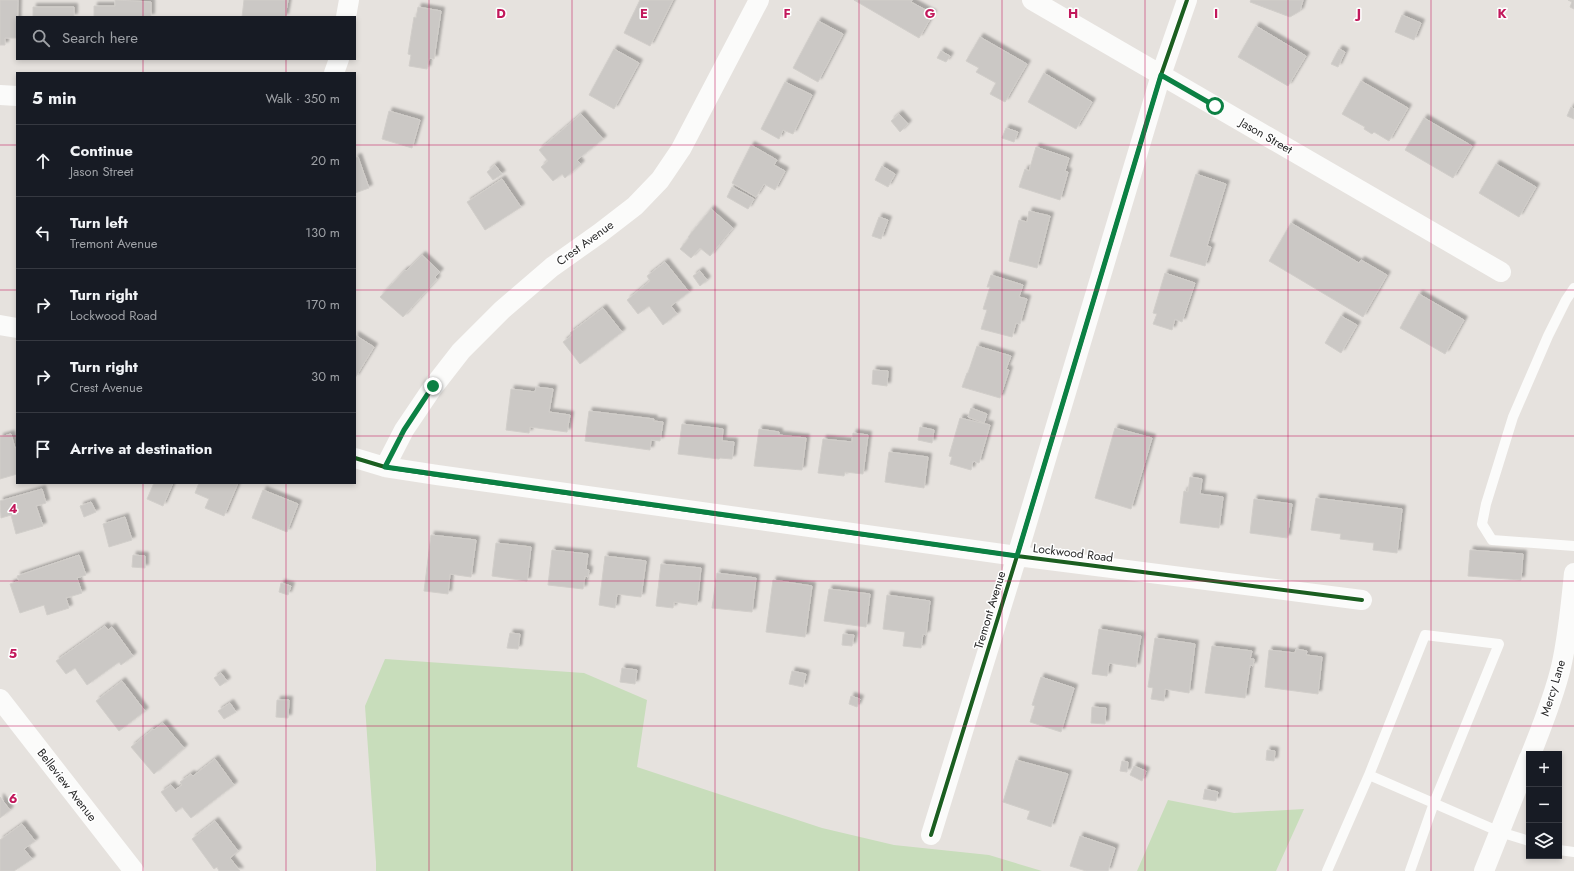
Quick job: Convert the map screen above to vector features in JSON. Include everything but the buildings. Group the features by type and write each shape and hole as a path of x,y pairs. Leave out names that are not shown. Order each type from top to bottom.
{"street":[{"path":"346,16 349,0"},
{"name":"Crest Avenue","path":"385,467 404,430 433,386 461,351 513,300 552,267 600,234 635,206 660,180 681,149 759,0"},
{"name":"Jason Street","path":"1032,0 1501,272"},
{"name":"Tremont Avenue","path":"931,835 1017,556 1161,75 1187,0"},
{"path":"0,95 16,96"},
{"path":"0,325 16,328"},
{"name":"Lockwood Road","path":"356,458 385,467 1017,556 1362,600"},
{"name":"Mercy Lane","path":"1532,751 1549,707 1561,667 1572,617 1574,573"},
{"name":"Belleview Avenue","path":"0,699 134,871"},
{"path":"1484,871 1526,766"}],"lane":[{"path":"1574,288 1566,300 1548,336 1513,417 1486,504 1482,524 1492,540 1574,546"},
{"path":"1327,871 1369,775 1425,635 1499,644 1434,803 1410,871"},
{"path":"1369,775 1500,832 1526,840"},
{"path":"1562,850 1574,852"}],"green space":[{"path":"385,659 584,673 647,700 637,767 822,828 894,845 989,855 1042,871 376,871 365,706"},
{"path":"1168,800 1234,813 1304,809 1276,871 1137,871"}],"cycle path":[{"path":"931,835 1017,556 1161,75 1187,0"},
{"path":"356,458 385,467 437,475 1017,556 1362,600"}],"route":[{"path":"433,386 404,430 385,467 1017,556 1161,75 1215,106"}]}
